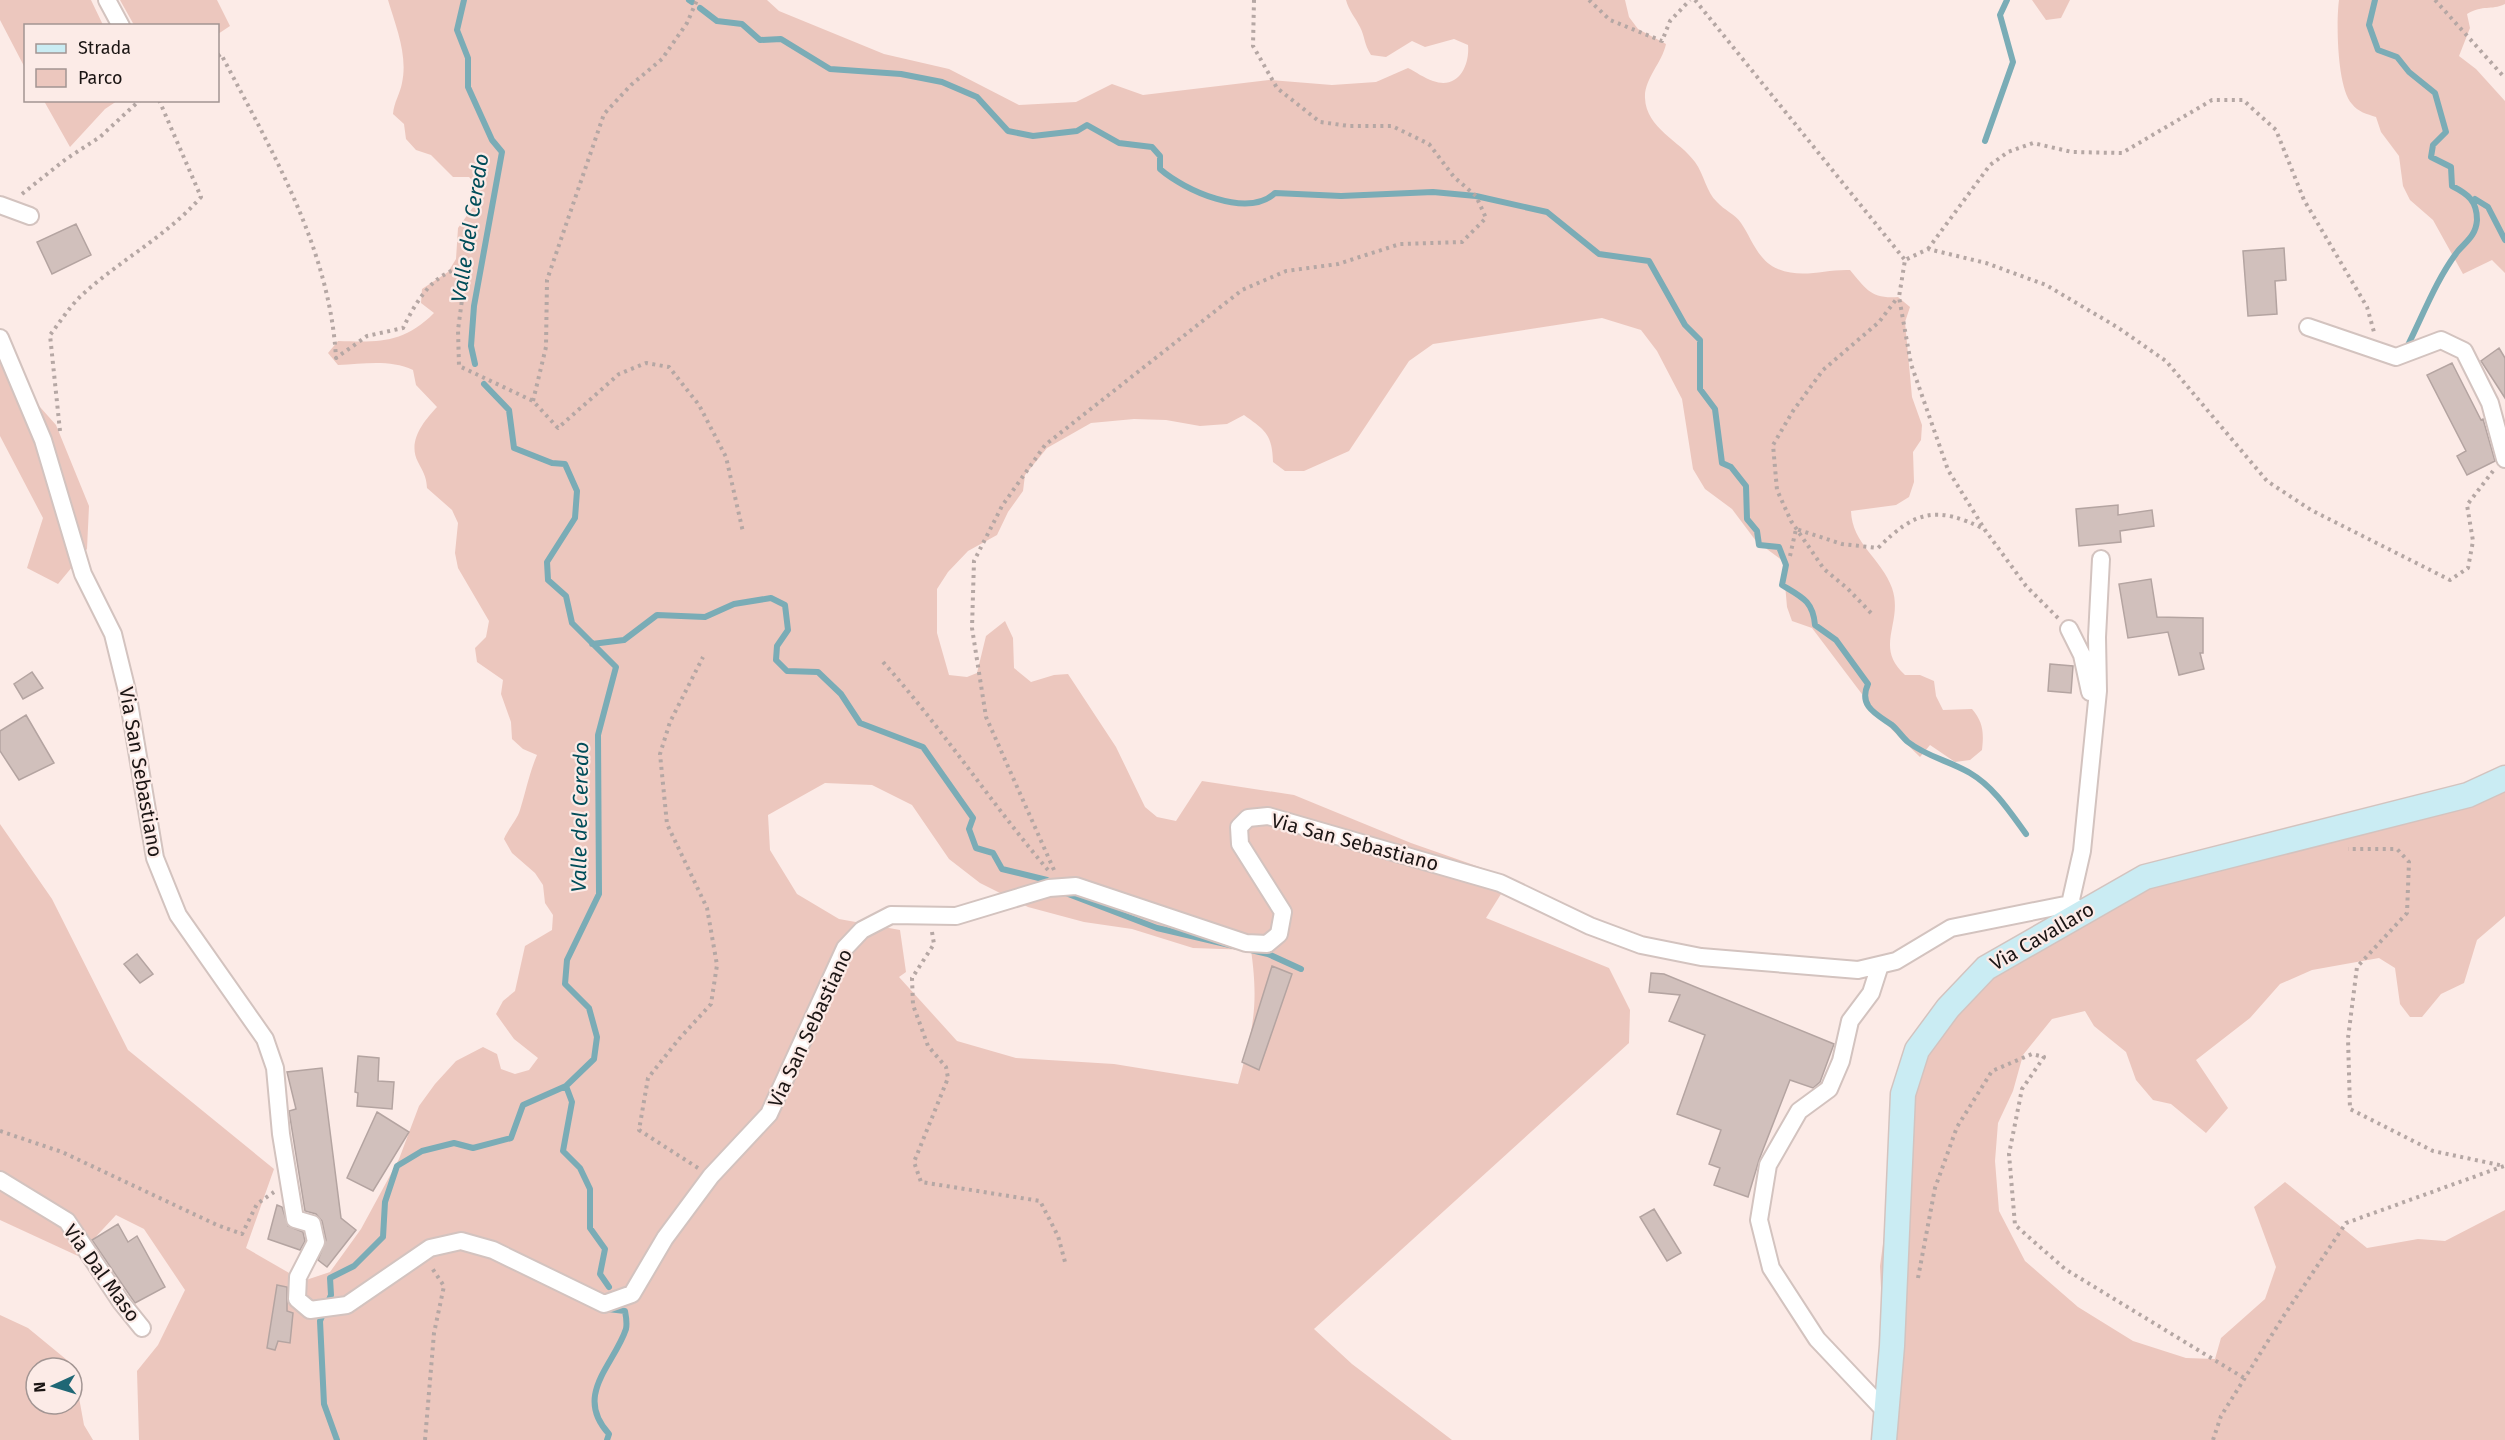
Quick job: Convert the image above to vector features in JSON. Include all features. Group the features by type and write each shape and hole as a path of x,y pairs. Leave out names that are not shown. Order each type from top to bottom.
{"street":[{"path":"107,0 120,24"},
{"path":"4,208 30,216"},
{"path":"2308,327 2396,357 2441,340 2464,351 2490,403 2504,459"},
{"name":"Via San Sebastiano","path":"0,338 42,440 83,574 113,634 127,691 155,858 178,915 266,1039 275,1068 295,1219 312,1224 316,1242 298,1277 297,1299 310,1310 347,1305 430,1248 461,1241 493,1250 604,1304 632,1294 665,1238 711,1176 769,1114 845,948 862,930 891,915 957,916 1049,888 1076,885 1246,943 1267,944 1279,934 1283,912 1240,844 1239,827 1248,818 1268,816 1500,883 1590,926 1641,945 1701,957 1858,969 1896,961 1951,927 2077,908"},
{"path":"2077,908 2095,713 2101,559"},
{"path":"2069,629 2082,656 2095,713"},
{"name":"Via Cavallaro","path":"1884,1440 1892,1346 1903,1094 1917,1050 1948,1008 1986,968 2077,908 2145,878 2468,795 2505,778"},
{"path":"1880,964 1871,993 1850,1021 1841,1061 1829,1089 1799,1111 1768,1165 1759,1220 1771,1269 1817,1339 1886,1412"},
{"name":"Via Dal Maso","path":"0,1180 67,1221 121,1302 142,1328"}],"path":[{"path":"533,401 546,347 547,280 604,114 631,85 662,59 687,23 697,0"},
{"path":"1062,887 986,717 972,628 974,561 1002,506 1045,446 1242,290 1287,271 1338,264 1400,244 1462,242 1486,218 1476,196 1454,177 1429,144 1392,126 1349,126 1320,122 1277,88 1253,46 1254,0"},
{"path":"1589,0 1610,20 1662,41 1670,21 1690,0"},
{"path":"1695,0 1905,260 1899,297 1911,364 1948,470 1984,530 2026,586 2069,629"},
{"path":"2435,0 2505,78"},
{"path":"219,55 221,54 293,191 324,284 335,335 336,358 367,336 403,328 418,299 446,272 457,269 465,277 458,330 459,366 505,385 533,401 558,428 619,374 646,363 669,367 699,405 726,457 743,532"},
{"path":"1905,260 1928,249 1990,165 2008,152 2033,143 2072,152 2122,153 2212,100 2243,100 2276,130 2304,200 2367,307 2378,351"},
{"path":"4,208 33,183 100,137 138,102"},
{"path":"61,436 57,416 50,335 80,296 138,249 182,218 201,197 160,102"},
{"path":"1928,249 1986,263 2046,285 2116,327 2166,361 2267,481 2311,510 2450,580 2468,568 2473,541 2467,505 2504,459"},
{"path":"1870,613 1848,589 1824,569 1796,529 1777,490 1773,445 1793,411 1823,370 1849,351 1879,322 1899,297"},
{"path":"1796,529 1842,544 1878,548 1900,526 1931,513 1966,520 1984,530"},
{"path":"1790,556 1796,529"},
{"path":"702,657 670,722 660,754 667,824 707,908 717,965 711,1004 648,1078 639,1130 711,1176"},
{"path":"883,662 911,694 1014,830 1062,887"},
{"path":"2338,851 2397,849 2409,862 2407,913 2357,967 2348,1038 2350,1109 2433,1151 2505,1166"},
{"path":"903,915 934,934 934,944 912,978 913,1005 928,1046 946,1067 948,1078 914,1162 921,1182 1041,1201 1058,1236 1065,1262"},
{"path":"1917,1289 1935,1188 1957,1127 1992,1071 2032,1054 2044,1057 2022,1089 2008,1154 2015,1225 2065,1269 2244,1378"},
{"path":"0,1131 62,1152 217,1225 242,1234 257,1204 275,1192 290,1190"},
{"path":"2213,1440 2221,1416 2244,1378 2346,1223 2505,1166"},
{"path":"423,1270 432,1268 444,1286 434,1333 425,1440"}],"green space":[{"path":"0,0 91,0 103,24 24,24 24,66 0,20"},
{"path":"120,0 217,0 230,26 219,33 219,24 133,24"},
{"path":"388,0 767,0 779,11 884,54 949,69 1019,105 1076,102 1112,84 1143,95 1269,80 1332,85 1376,82 1408,68 1433,81 1449,82 1461,74 1467,61 1468,45 1454,39 1425,47 1412,41 1386,57 1371,55 1346,0 1625,0 1629,17 1638,29 1666,44 1645,91 1647,109 1651,118 1689,154 1701,172 1713,198 1739,220 1765,261 1778,269 1796,273 1850,270 1870,291 1881,296 1898,297 1910,307 1905,322 1912,397 1922,425 1921,440 1913,452 1914,482 1909,497 1896,505 1851,511 1856,533 1882,568 1892,588 1895,612 1890,644 1891,654 1896,664 1905,675 1920,675 1934,681 1936,696 1943,710 1972,709 1981,723 1982,750 1970,760 1955,762 1930,745 1920,757 1880,718 1812,628 1792,621 1787,607 1783,561 1756,541 1732,509 1705,489 1693,469 1682,399 1657,351 1641,330 1602,318 1433,344 1409,361 1349,451 1304,471 1285,471 1273,462 1271,445 1266,434 1244,415 1227,424 1200,426 1166,420 1134,419 1091,423 1047,448 1025,475 1023,491 1008,512 997,535 968,551 948,572 937,589 937,633 949,675 967,677 977,673 986,636 1005,621 1013,638 1014,668 1031,682 1054,675 1068,674 1116,747 1145,807 1157,817 1176,821 1202,781 1294,795 1411,843 1511,878 1486,918 1609,968 1630,1010 1629,1043 1314,1329 1352,1364 1452,1440 139,1440 137,1371 158,1345 185,1290 144,1229 116,1215 78,1256 0,1220 0,824 52,899 128,1050 274,1169 246,1248 303,1281 330,1272 361,1229 399,1159 419,1106 456,1061 483,1047 497,1054 501,1069 515,1074 529,1070 538,1058 514,1039 496,1014 503,1001 515,991 525,946 552,930 553,915 545,903 543,885 535,873 512,853 504,839 519,814 537,755 523,749 512,739 511,722 501,694 503,680 477,662 475,648 486,637 489,621 458,568 455,553 458,523 452,510 427,488 415,454 414,447 418,432 437,407 416,385 413,370 386,363 338,365 328,353 338,341 378,341 401,336 412,331 434,313 421,303 422,289 448,272 456,259 458,228 476,203 479,188 469,177 453,177 431,155 416,150 406,139 404,124 393,114 402,83 403,62 400,41","holes":["825,783 872,785 912,805 949,859 980,883 1028,907 1084,922 1132,929 1193,948 1251,950 1254,987 1253,1018 1238,1084 1114,1064 1016,1058 957,1041 899,977 906,972 900,930 839,919 797,894 770,850 768,815"]},
{"path":"2032,0 2070,0 2061,18 2046,20"},
{"path":"2339,0 2505,0 2505,4 2500,6 2478,9 2467,14 2470,28 2459,56 2476,69 2505,101 2505,273 2492,260 2463,274 2433,220 2410,200 2403,186 2399,156 2381,132 2376,117 2357,109 2347,96 2339,54"},
{"path":"45,102 116,102 105,109 70,147"},
{"path":"0,362 56,425 89,506 87,549 58,584 27,568 43,518 0,436"},
{"path":"2505,768 2505,916 2477,940 2464,983 2441,994 2422,1017 2410,1017 2400,1004 2395,968 2379,958 2312,970 2280,984 2250,1018 2196,1060 2228,1108 2206,1133 2171,1104 2153,1100 2136,1080 2126,1052 2094,1026 2085,1011 2052,1019 2023,1055 2013,1091 1998,1123 1995,1161 1999,1211 2025,1261 2078,1307 2133,1341 2186,1358 2215,1359 2221,1338 2265,1299 2276,1267 2254,1207 2285,1182 2367,1248 2418,1239 2445,1241 2505,1210 2505,1440 1888,1440 1880,1266 1901,1112 1959,996 2033,927 2160,868 2401,812"},
{"path":"0,1315 28,1328 62,1356 24,1356 24,1416 82,1416 84,1425 93,1440 0,1440"}],"building":[{"path":"76,224 91,255 52,274 37,242"},
{"path":"2284,248 2286,280 2275,281 2277,314 2248,316 2243,251"},
{"path":"2499,348 2505,358 2505,398 2481,361"},
{"path":"2452,363 2481,420 2483,419 2495,461 2467,475 2457,456 2466,451 2427,375"},
{"path":"2118,505 2118,515 2152,510 2154,526 2120,531 2121,542 2079,546 2076,509"},
{"path":"2151,579 2157,617 2203,618 2203,653 2200,653 2204,669 2179,675 2168,632 2128,638 2119,584"},
{"path":"2050,664 2073,666 2071,693 2048,691"},
{"path":"32,672 43,688 23,699 14,684"},
{"path":"26,715 54,763 19,780 0,751 0,731"},
{"path":"137,954 153,974 140,983 124,964"},
{"path":"1272,966 1292,974 1259,1070 1242,1062"},
{"path":"1651,973 1664,974 1834,1044 1820,1082 1813,1088 1790,1080 1759,1160 1748,1197 1714,1185 1720,1168 1709,1164 1721,1130 1677,1114 1705,1035 1669,1021 1680,995 1649,992"},
{"path":"358,1056 379,1058 378,1081 394,1082 392,1109 357,1106 358,1093 355,1092"},
{"path":"322,1068 341,1218 356,1230 327,1267 318,1260 326,1240 322,1221 316,1214 305,1211 289,1111 296,1109 287,1072"},
{"path":"377,1112 409,1132 373,1191 347,1178"},
{"path":"277,1205 282,1207 288,1226 303,1232 305,1241 300,1250 268,1239"},
{"path":"1654,1209 1681,1253 1667,1261 1640,1217"},
{"path":"118,1224 128,1242 137,1236 165,1287 135,1303 92,1240"},
{"path":"277,1285 287,1287 287,1311 293,1313 290,1343 278,1341 275,1350 267,1348"}],"waterway":[{"name":"Valle del Ceredo","path":"464,0 457,30 468,58 468,87 492,140 502,152 474,306 471,346 475,364"},
{"path":"1985,141 2013,62 2000,15 2007,0"},
{"path":"2375,0 2369,25 2378,50 2397,57 2409,72 2435,93 2446,132 2433,145 2431,157 2451,167 2452,186 2471,199 2477,213 2473,234 2443,273 2408,345"},
{"path":"700,8 717,21 742,24 760,40 781,39 830,69 901,74 942,82 977,97 1008,131 1033,136 1077,131 1087,125 1119,143 1152,147 1160,156 1160,169 1184,185 1216,199 1249,203 1263,200 1275,193 1341,196 1433,192 1476,196 1547,212 1599,254 1649,261 1685,325 1700,340 1700,389 1715,409 1722,463 1731,467 1746,486 1747,519 1757,531 1759,545 1779,547 1786,565 1782,585 1805,600 1812,610 1815,625 1836,640 1868,684 1865,698 1870,709 1892,725 1915,747 1962,769 1987,785 2026,834"},
{"path":"2475,199 2488,207 2505,240"},
{"name":"Valle del Ceredo","path":"337,1440 324,1404 320,1321 331,1295 330,1278 354,1266 383,1237 385,1202 397,1166 422,1151 454,1143 473,1148 511,1138 523,1105 566,1086 594,1059 597,1037 589,1008 565,984 567,960 599,894 598,735 616,667 572,623 566,596 548,580 547,562 575,518 577,491 565,464 552,463 514,448 509,410 484,384"},
{"path":"592,644 624,640 657,615 705,617 734,604 771,598 785,605 788,630 777,646 776,660 787,671 818,672 841,694 860,723 923,747 973,818 969,829 976,848 993,853 1002,869 1047,880"},
{"path":"1063,892 1157,928 1268,954 1301,969"},
{"path":"566,1086 572,1102 563,1151 580,1168 590,1189 590,1228 605,1249 600,1274 609,1287"},
{"path":"607,1440 609,1434 599,1420 595,1406 595,1393 626,1329 625,1311 608,1309"}]}
